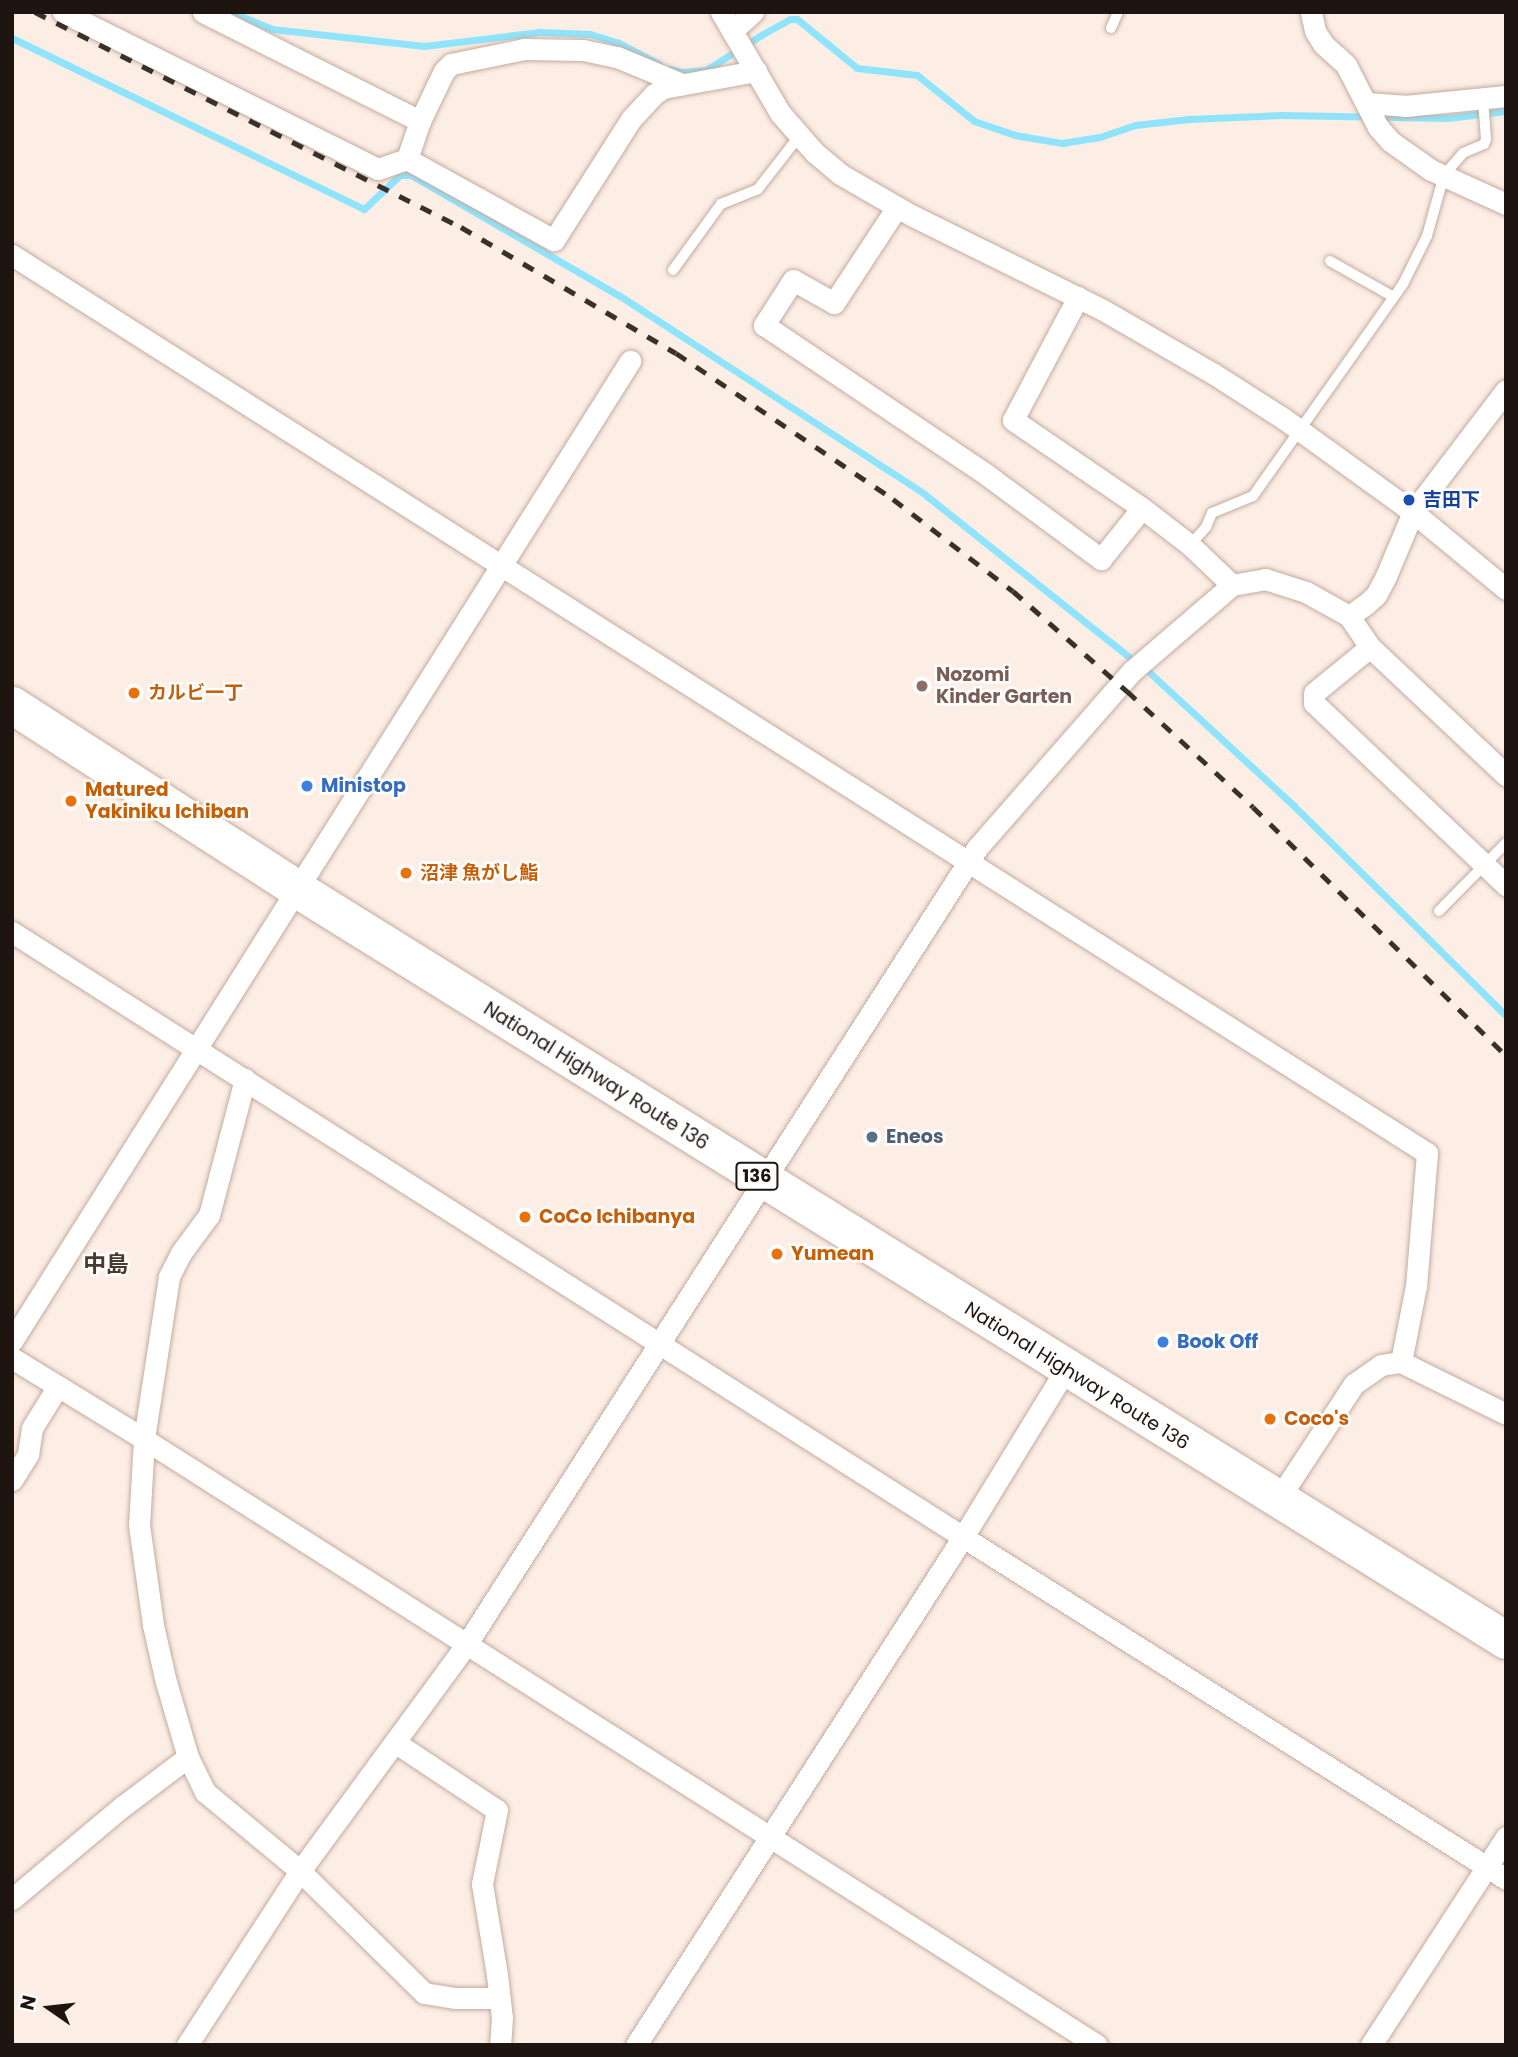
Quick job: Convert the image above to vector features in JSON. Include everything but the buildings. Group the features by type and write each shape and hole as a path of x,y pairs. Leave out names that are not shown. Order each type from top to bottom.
{"highway":[{"name":"National Highway Route 136","path":"12,705 297,889 1277,1501 1506,1640"}],"street":[{"path":"63,12 378,169 407,159 554,240 631,119 653,95 663,88 686,86 739,41 753,12"},
{"path":"203,12 420,121"},
{"path":"1311,12 1315,32 1323,44 1346,65 1384,135 1399,150 1446,177 1506,204"},
{"path":"739,41 780,113 840,174 897,207 1078,297 1214,374 1298,429 1413,512 1506,589"},
{"path":"407,159 420,121 444,71 451,64 524,49 597,52 686,86"},
{"path":"1366,103 1405,106 1506,96"},
{"path":"897,207 834,303 793,280 764,325 987,475 1101,559 1142,508"},
{"path":"12,255 1427,1153 1416,1286 1401,1362"},
{"path":"1078,297 1013,420 1142,508 1190,545 1232,585"},
{"path":"12,1341 630,361"},
{"path":"1349,616 1376,595 1406,536 1413,512 1506,390"},
{"path":"187,2045 300,1871 397,1744 466,1645 969,860 1132,671 1232,585 1265,579 1276,582 1306,592 1349,616 1370,647 1506,775"},
{"path":"1370,647 1314,693 1314,703 1506,885"},
{"path":"12,932 962,1537 1506,1878"},
{"path":"245,1079 209,1215 181,1253 169,1277 144,1438 139,1525 145,1580 159,1653 188,1757 205,1792 300,1871 424,1993 456,1998 499,1998"},
{"path":"12,1358 144,1438 1097,2045"},
{"path":"1277,1501 1354,1384 1381,1365 1401,1362 1506,1414"},
{"path":"636,2045 962,1537 1066,1369"},
{"path":"12,1480 28,1454 32,1428 58,1385"},
{"path":"397,1744 497,1810 482,1884 499,1998 500,2045"},
{"path":"12,1899 123,1806 188,1757"},
{"path":"1371,2045 1506,1837"}],"lane":[{"path":"1111,28 1118,12"},
{"path":"1190,545 1206,527 1212,513 1253,496 1394,296 1417,259 1446,177 1463,153 1481,145 1486,139 1483,99"},
{"path":"673,270 721,204 758,189 800,135"},
{"path":"1329,261 1394,296"},
{"path":"1439,911 1506,843"}],"waterway":[{"path":"231,12 272,29 424,46 540,32 590,34 619,43 659,64"},
{"path":"670,69 682,72 706,70 763,34 790,19 797,19 857,68 917,75 974,121 1015,135 1062,143 1100,137 1135,125 1189,119 1281,115 1448,118 1506,111"},
{"path":"12,38 364,209 400,175 411,175 620,296 923,493 1129,657"},
{"path":"1149,672 1294,806 1506,1016"}],"railway":[{"path":"35,12 461,227 676,353 893,499 1013,591 1127,691 1253,807 1506,1056"}],"place":[{"name":"吉田下","path":"1409,500"},
{"name":"Nozomi Kinder Garten","path":"922,686"},
{"name":"カルビ一丁","path":"134,693"},
{"name":"Ministop","path":"307,786"},
{"name":"Matured Yakiniku Ichiban","path":"71,801"},
{"name":"沼津 魚がし鮨","path":"406,873"},
{"name":"Eneos","path":"872,1137"},
{"name":"CoCo Ichibanya","path":"525,1217"},
{"name":"Yumean","path":"777,1254"},
{"name":"Book Off","path":"1163,1342"},
{"name":"Coco's","path":"1270,1419"}],"district":[{"name":"中島","path":"106,1264"}]}
